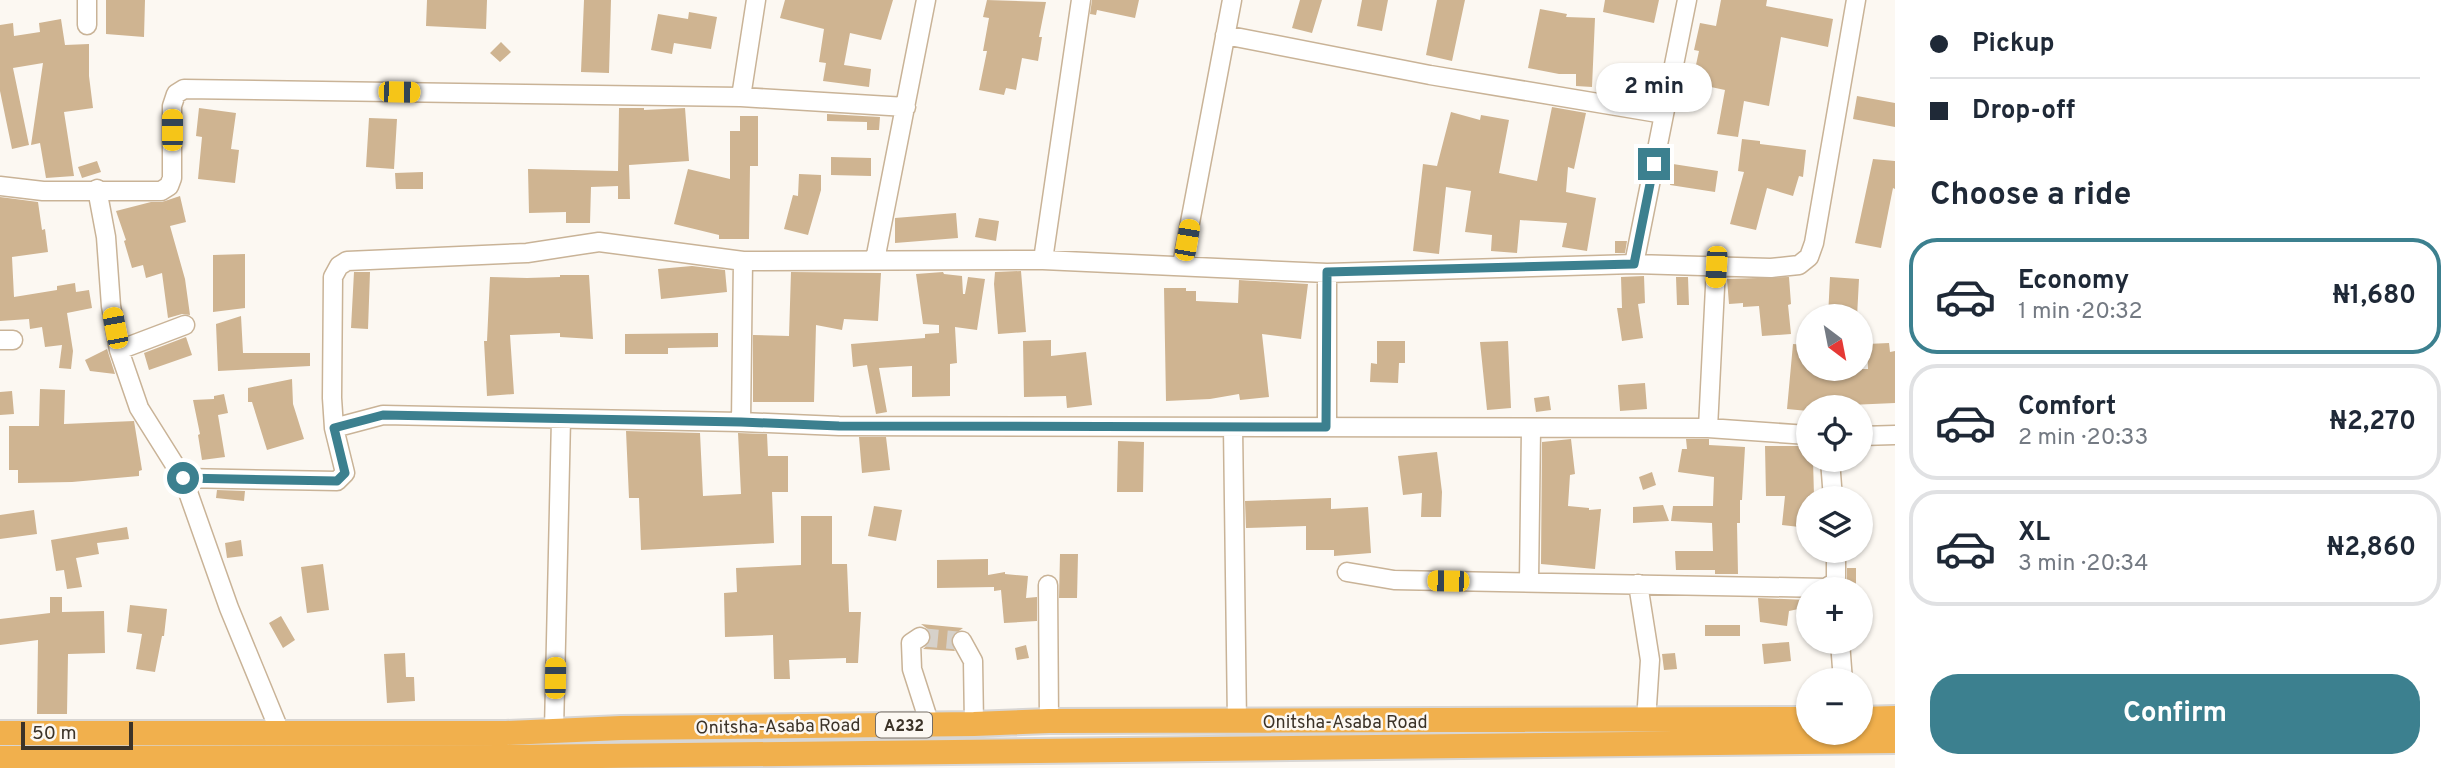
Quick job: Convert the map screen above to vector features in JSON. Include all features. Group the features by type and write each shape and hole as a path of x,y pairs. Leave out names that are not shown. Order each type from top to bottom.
{"highway":[{"name":"A232","path":"1873,727 1895,718"},
{"name":"Onitsha-Asaba Road","path":"0,733 506,733 1049,721 1796,719"},
{"path":"886,724 893,752"},
{"name":"A232","path":"0,758 353,762 1796,732"},
{"name":"A232","path":"1873,733 1895,741"},
{"path":"1873,738 1895,758"}],"street":[{"path":"87,0 87,25"},
{"path":"741,97 756,0"},
{"path":"875,260 926,0"},
{"path":"1043,260 1081,0"},
{"path":"1182,265 1232,0"},
{"path":"1634,264 1687,0"},
{"path":"183,478 337,481 345,473 334,428 331,398 333,277 339,266 347,261 538,252 599,242 743,261 1043,260 1327,272 1634,264 1716,267 1799,265 1809,257 1814,243 1856,0"},
{"path":"1226,35 1430,75 1664,114"},
{"path":"0,186 43,191 161,191 169,186 172,178 172,106 176,94 184,89 741,97 906,107"},
{"path":"97,189 106,237 111,306 119,350 139,408 183,478 229,608 280,732"},
{"path":"741,422 743,261"},
{"path":"1708,428 1716,267"},
{"path":"1326,427 1327,272"},
{"path":"119,350 185,325"},
{"path":"334,428 383,415 839,426 1708,428 1796,434"},
{"path":"554,730 561,419"},
{"path":"1233,427 1237,722"},
{"path":"1529,581 1531,429"},
{"path":"1873,436 1895,435"},
{"path":"1347,572 1394,580 1796,587"},
{"path":"1638,584 1650,660 1646,721"},
{"path":"1048,585 1049,721"},
{"path":"920,637 911,643 912,669 930,724"},
{"path":"962,641 973,661 974,724"}],"building":[{"path":"106,0 145,0 144,37 106,34"},
{"path":"427,0 487,0 486,29 426,26"},
{"path":"584,0 611,0 609,73 581,72"},
{"path":"785,0 893,0 881,40 850,33 844,65 871,69 869,87 823,81 826,63 819,62 824,29 780,18"},
{"path":"987,0 1046,2 1039,37 1042,37 1038,61 1022,58 1016,90 1006,88 1004,95 979,90 987,51 983,51 989,18 983,17"},
{"path":"1092,0 1139,0 1135,18 1097,10 1096,15 1090,14"},
{"path":"1300,0 1322,0 1312,33 1292,28"},
{"path":"1362,0 1388,0 1382,31 1357,26"},
{"path":"1437,0 1465,0 1452,61 1426,55"},
{"path":"1605,0 1659,0 1654,23 1603,12"},
{"path":"1721,0 1767,0 1766,6 1833,19 1828,47 1781,37 1769,106 1744,101 1738,137 1717,134 1725,90 1692,83 1699,51 1694,50 1700,23 1716,26"},
{"path":"1540,9 1567,14 1566,17 1595,18 1592,87 1576,86 1576,74 1559,74 1528,68"},
{"path":"689,12 717,17 711,49 674,43 672,54 651,50 658,14 688,19"},
{"path":"61,19 65,45 89,44 93,108 64,112 74,176 46,178 40,143 31,145 43,63 13,68 29,145 12,149 0,91 0,25 13,23 14,36 40,32 39,23"},
{"path":"501,42 511,52 500,62 490,53"},
{"path":"1857,96 1895,103 1895,127 1853,119"},
{"path":"1552,107 1586,113 1574,169 1568,167 1566,192 1596,198 1587,251 1562,247 1567,223 1520,220 1517,253 1491,251 1492,235 1465,232 1471,191 1446,187 1439,254 1413,251 1423,164 1437,166 1451,112 1480,120 1481,115 1509,120 1499,173 1537,181"},
{"path":"199,108 236,113 231,149 239,150 235,183 198,179 202,137 196,136"},
{"path":"619,108 685,108 689,161 629,165 630,199 618,199 618,186 591,187 590,223 566,223 566,212 529,213 528,169 618,171"},
{"path":"827,114 880,117 879,130 867,130 867,122 827,121"},
{"path":"740,116 758,116 758,166 750,166 749,239 719,239 719,235 674,224 688,169 730,179 730,131 740,131"},
{"path":"369,118 397,119 394,169 366,167"},
{"path":"1742,139 1806,150 1803,177 1799,176 1793,196 1767,188 1756,230 1730,224 1744,172 1738,171"},
{"path":"831,157 871,158 871,176 831,175"},
{"path":"1873,159 1895,161 1895,189 1893,188 1881,248 1855,243"},
{"path":"97,161 101,172 82,178 78,167"},
{"path":"1673,164 1718,171 1715,192 1670,185"},
{"path":"423,172 423,189 396,189 395,173"},
{"path":"799,174 821,175 821,190 808,235 784,229 793,195 798,196"},
{"path":"180,196 186,222 170,226 185,279 190,315 168,318 162,273 146,278 143,265 132,268 116,211"},
{"path":"0,197 38,202 42,230 45,229 48,252 12,257 14,297 57,290 57,286 75,283 76,292 89,290 92,308 67,313 73,351 71,369 59,368 62,345 45,347 42,327 30,329 29,319 0,321"},
{"path":"956,213 958,238 895,243 895,218"},
{"path":"979,218 999,221 996,241 975,237"},
{"path":"1615,241 1627,241 1625,253 1615,253"},
{"path":"245,254 245,308 213,312 213,255"},
{"path":"692,266 725,270 727,292 661,299 658,269"},
{"path":"1021,271 1026,332 998,334 995,272"},
{"path":"354,272 370,272 368,329 351,328"},
{"path":"791,272 881,273 878,321 844,319 842,330 816,325 814,402 753,402 753,335 789,336"},
{"path":"943,272 962,276 963,294 968,277 985,279 977,330 955,327 957,363 950,364 950,396 912,397 912,366 879,368 887,412 876,414 867,365 853,367 851,344 925,338 925,334 939,333 939,325 923,324 916,274"},
{"path":"589,275 593,339 560,337 560,333 510,335 514,394 487,396 484,341 487,341 490,277"},
{"path":"1644,276 1645,303 1638,304 1643,338 1622,341 1617,308 1622,308 1621,277"},
{"path":"1676,277 1688,277 1689,305 1677,305"},
{"path":"1789,277 1791,334 1762,336 1759,306 1729,304 1727,279"},
{"path":"1830,277 1859,279 1858,304 1829,304"},
{"path":"1239,280 1308,284 1301,339 1262,334 1269,397 1240,400 1239,394 1210,399 1166,401 1164,288 1196,291 1196,301 1238,303"},
{"path":"241,316 243,353 310,353 310,366 218,371 216,324"},
{"path":"718,333 718,347 668,348 668,354 625,354 625,334"},
{"path":"186,337 192,355 149,370 144,353"},
{"path":"1051,340 1051,356 1086,352 1092,405 1067,408 1066,396 1024,397 1023,341"},
{"path":"1377,341 1405,341 1405,363 1399,363 1398,383 1370,382 1371,363 1377,364"},
{"path":"1508,341 1511,408 1487,410 1480,342"},
{"path":"1889,343 1890,352 1895,351 1895,403 1873,404 1873,395 1796,395 1796,410 1787,409 1793,344 1796,344 1796,382 1872,382 1873,344"},
{"path":"107,349 115,374 90,371 85,360"},
{"path":"292,379 293,404 304,439 267,450 252,402 248,402 248,388"},
{"path":"1645,383 1647,409 1620,411 1618,385"},
{"path":"40,389 65,390 64,424 134,421 142,470 139,471 139,476 72,482 18,483 18,470 9,470 9,426 39,426"},
{"path":"12,391 14,414 0,415 0,392"},
{"path":"224,394 228,413 218,415 225,457 202,460 193,400 214,399 214,396"},
{"path":"1549,396 1551,410 1536,412 1534,398"},
{"path":"626,431 700,433 703,496 741,494 738,433 767,434 768,456 788,456 788,492 772,492 774,543 641,550 639,498 629,498"},
{"path":"859,437 886,437 890,470 862,473"},
{"path":"1571,439 1575,474 1570,475 1568,506 1601,509 1595,569 1541,564 1542,442"},
{"path":"1686,439 1709,439 1709,445 1745,447 1740,523 1737,523 1738,574 1715,574 1715,570 1676,570 1675,551 1713,551 1712,523 1671,521 1673,506 1713,506 1714,477 1678,472 1682,449 1687,449"},
{"path":"1118,441 1144,442 1143,492 1117,492"},
{"path":"1765,446 1796,446 1796,472 1813,472 1814,486 1796,486 1796,527 1782,525 1785,496 1766,496"},
{"path":"1437,452 1442,492 1441,517 1421,517 1422,493 1403,495 1398,456"},
{"path":"1652,472 1656,485 1643,490 1639,477"},
{"path":"217,490 245,491 244,501 216,498"},
{"path":"1331,498 1331,509 1368,507 1371,553 1334,556 1334,550 1306,550 1306,526 1246,528 1245,501"},
{"path":"1663,505 1669,521 1633,523 1633,507"},
{"path":"874,506 902,510 896,541 868,536"},
{"path":"34,510 37,534 0,539 0,515"},
{"path":"801,516 832,516 832,564 847,564 849,612 861,612 858,663 846,663 846,658 789,660 790,679 774,679 773,635 725,637 724,593 737,592 736,568 801,565"},
{"path":"127,527 129,539 97,543 99,554 76,558 82,587 67,589 64,570 56,571 51,540"},
{"path":"241,540 243,556 227,558 225,543"},
{"path":"1060,554 1078,554 1077,598 1059,598"},
{"path":"988,559 988,575 1005,572 1028,576 1026,598 1037,597 1037,621 1004,623 1001,590 994,591 994,587 937,588 937,560"},
{"path":"323,564 329,610 307,613 301,567"},
{"path":"1847,568 1856,568 1856,577 1847,577"},
{"path":"50,597 62,597 62,612 104,611 105,653 68,654 67,714 37,714 38,640 0,645 0,619 50,613"},
{"path":"1758,598 1796,600 1796,610 1789,611 1787,626 1760,622"},
{"path":"130,605 167,609 164,636 155,672 136,669 142,634 127,632"},
{"path":"281,616 295,640 283,648 269,623"},
{"path":"921,624 963,628 952,636 955,651 923,649 930,643 931,636 929,630"},
{"path":"1705,625 1740,625 1740,636 1705,636"},
{"path":"1789,642 1791,661 1764,664 1762,644"},
{"path":"1026,645 1029,658 1017,660 1015,648"},
{"path":"405,653 406,677 414,677 415,701 387,703 384,654"},
{"path":"1675,653 1677,669 1664,670 1662,654"}],"tunnel":[{"path":"920,637 962,641"}],"route":[{"path":"183,478 337,481 345,473 334,428 383,415 839,426 1326,427 1327,272 1634,264 1654,164"}]}
